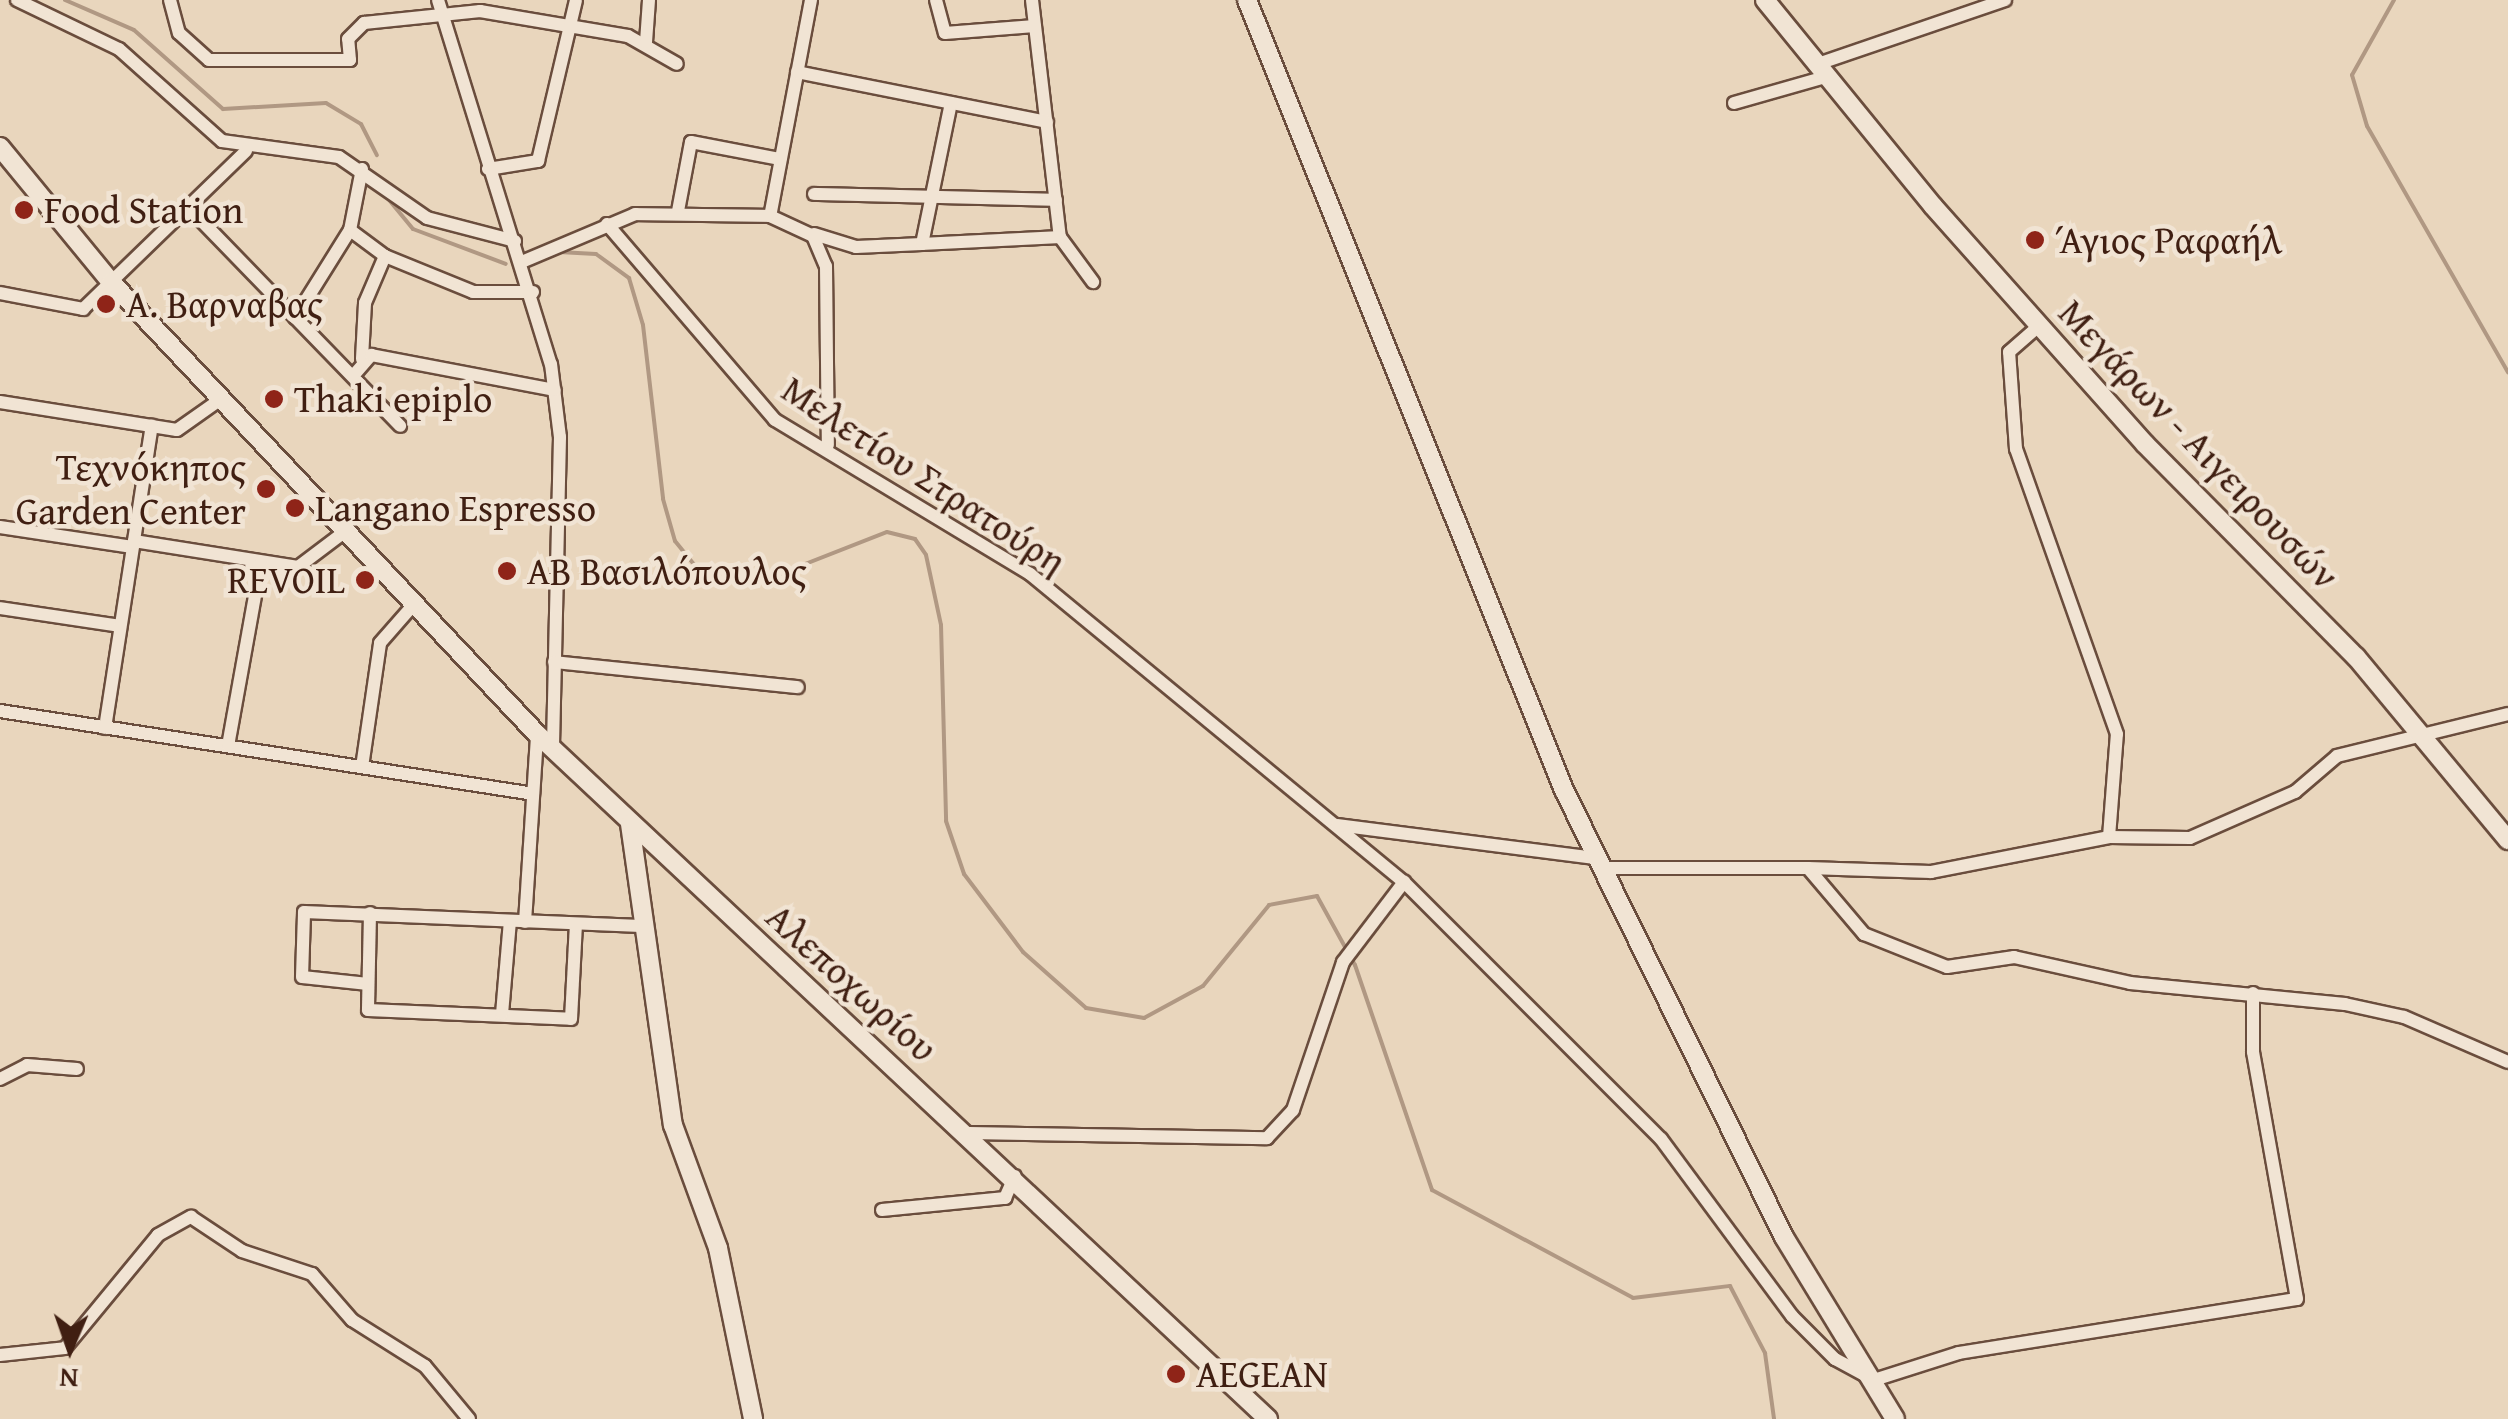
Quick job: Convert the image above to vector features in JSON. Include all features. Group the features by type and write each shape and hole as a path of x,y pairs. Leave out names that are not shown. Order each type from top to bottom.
{"main road":[{"path":"1247,0 1598,863 1784,1237 1874,1380 1894,1419"},
{"name":"Μεγάρων - Αιγειρουσών","path":"1765,0 1820,71 2040,325 2343,643 2508,840"},
{"path":"0,147 111,282 346,530"},
{"name":"Αλεποχωρίου","path":"346,530 553,750 1015,1176 1268,1419"},
{"path":"630,824 641,926 673,1125 718,1248 753,1419"}],"street":[{"path":"17,0 120,49 213,135 246,150 313,150 362,169 426,218 515,241"},
{"path":"170,0 178,33 209,60 350,60 348,39 364,23 440,6 646,42 676,64"},
{"path":"488,169 538,161 576,0"},
{"path":"646,42 648,0"},
{"path":"770,216 811,0"},
{"path":"936,0 945,33 1035,26"},
{"path":"1032,0 1060,237 1093,282"},
{"path":"1734,103 2005,0"},
{"path":"440,6 488,169 533,292 554,390 553,750"},
{"path":"796,72 1047,122"},
{"path":"922,244 936,199 951,103"},
{"path":"678,211 692,142 780,159"},
{"path":"0,293 83,310 246,150"},
{"path":"295,318 350,230 362,169"},
{"path":"814,194 1056,200"},
{"path":"190,209 400,426"},
{"path":"524,262 607,224 678,211 770,216 856,247 1060,237"},
{"name":"Μελετίου Στρατούρη","path":"607,224 767,413 828,445 1030,574 1404,882 1661,1139 1792,1316 1835,1359 1874,1380"},
{"path":"803,228 826,266 828,445"},
{"path":"350,230 385,256 473,292 533,292"},
{"path":"352,376 362,359 364,304 385,256"},
{"path":"2040,325 2010,352 2016,449 2117,734 2109,837"},
{"path":"362,359 554,390"},
{"path":"0,402 185,430 222,399"},
{"path":"105,728 152,426"},
{"path":"0,527 308,566 346,530"},
{"path":"228,746 261,562"},
{"path":"362,766 380,644 415,603"},
{"path":"0,608 120,626"},
{"path":"554,662 798,687"},
{"path":"0,711 528,793"},
{"path":"1330,823 1598,863 1930,872 2109,837 2190,838 2295,792 2337,756 2423,741 2508,714"},
{"path":"502,1014 517,922 537,734"},
{"path":"1808,868 1864,934 1947,966 2014,957 2130,983 2253,993 2404,1017 2508,1062"},
{"path":"969,1133 1267,1138 1293,1110 1344,962 1404,882"},
{"path":"368,984 306,980 300,971 304,912 641,926"},
{"path":"370,913 368,1010 571,1018 576,925"},
{"path":"1874,1380 1959,1353 2297,1299 2253,1052 2253,993"},
{"path":"0,1079 26,1065 77,1069"},
{"path":"882,1210 1005,1198 1015,1176"},
{"path":"0,1354 65,1348 158,1235 191,1217 242,1251 312,1274 352,1320 425,1366 470,1419"}],"waterway":[{"path":"65,0 134,30 223,109 326,103 361,124 377,155"},
{"path":"2394,0 2352,75 2367,126 2508,372"},
{"path":"385,195 413,229 506,264"},
{"path":"559,252 596,254 629,278 643,325 663,499 675,541 700,572 721,582 772,577 887,532 915,539 926,555 941,625 946,821 964,874 1023,952 1086,1008 1144,1018 1203,986 1269,905 1317,896 1355,965 1432,1190 1633,1298 1730,1286 1765,1353 1774,1419"}],"place":[{"name":"Food Station","path":"24,210"},
{"name":"Άγιος Ραφαήλ","path":"2035,240"},
{"name":"Α. Βαρναβας","path":"106,304"},
{"name":"Thaki epiplo","path":"274,399"},
{"name":"Τεχνόκηπος Garden Center","path":"266,489"},
{"name":"Langano Espresso","path":"295,508"},
{"name":"ΑΒ Βασιλόπουλος","path":"507,571"},
{"name":"REVOIL","path":"365,580"},
{"name":"AEGEAN","path":"1176,1374"}]}
